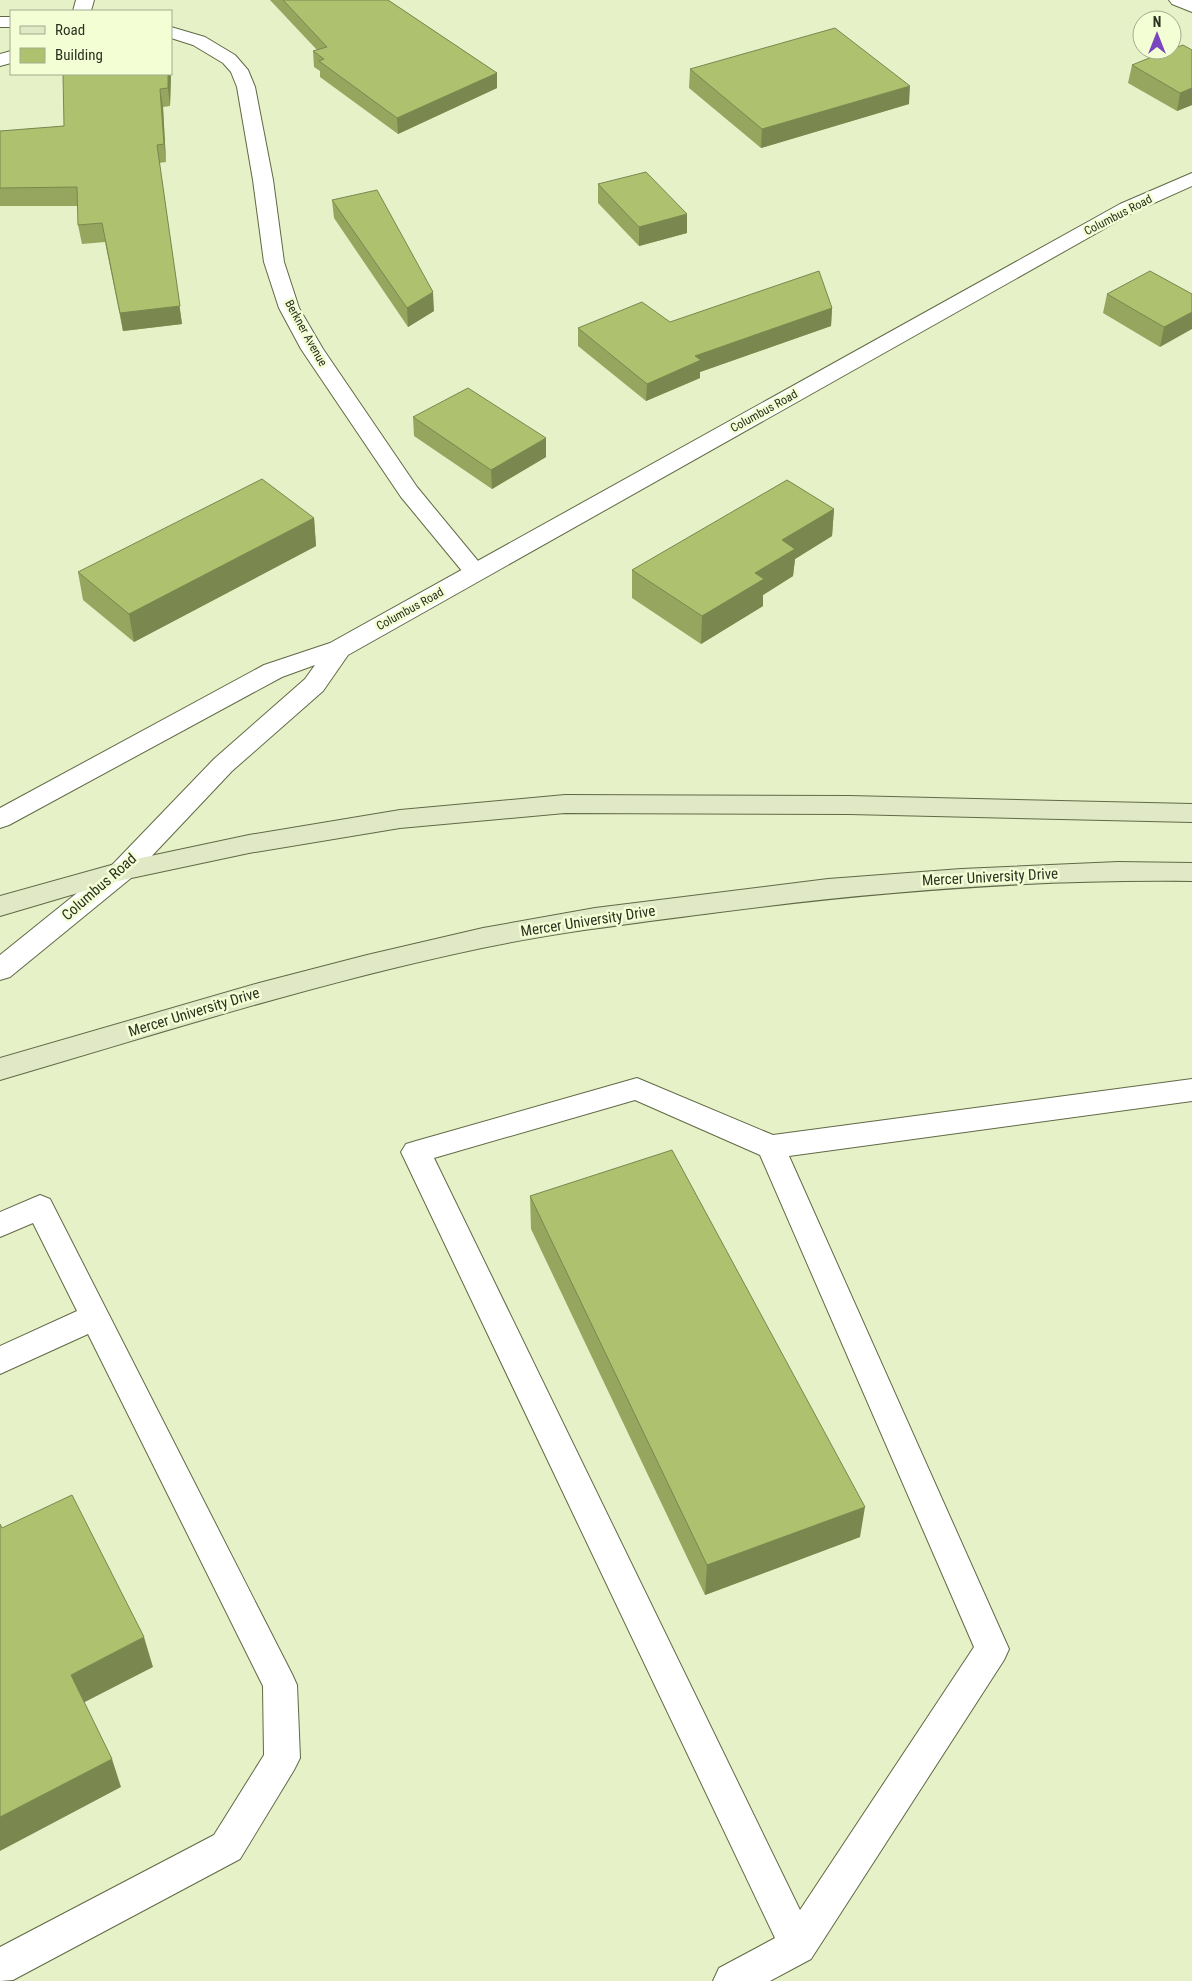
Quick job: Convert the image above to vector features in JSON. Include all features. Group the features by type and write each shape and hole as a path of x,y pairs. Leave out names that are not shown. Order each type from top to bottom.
{"main road":[{"path":"0,906 122,871 249,844 400,819 565,804 849,805 1192,813"},
{"name":"Mercer University Drive","path":"0,1069 259,993 348,970 484,938 595,918 828,888 961,878 1118,871 1192,872"}],"street":[{"path":"1178,0 1192,6"},
{"name":"Berkner Avenue","path":"172,32 199,41 229,59 239,70 246,87 262,171 274,262 289,308 312,349 409,492 475,572"},
{"name":"Columbus Road","path":"0,819 273,671 339,649 1127,208 1192,180"},
{"name":"Columbus Road","path":"0,970 122,871 164,825 223,766 314,685 339,649"},
{"path":"798,1946 416,1152 636,1089 771,1146 1192,1090"},
{"path":"732,1981 798,1946 992,1649 771,1146"},
{"path":"0,1225 40,1207 280,1685 282,1758 227,1847 0,1967"},
{"path":"0,1361 95,1316"}],"building":[{"path":"283,0 388,0 497,73 397,118 319,61 324,59 313,51 327,47"},
{"path":"835,28 910,86 762,129 690,69"},
{"path":"1182,45 1192,50 1192,88 1180,93 1132,65 1144,60 1182,60"},
{"path":"63,75 168,75 168,88 160,89 164,144 157,145 180,306 120,313 102,223 78,225 77,187 0,188 0,131 64,126"},
{"path":"646,172 687,214 639,227 598,184"},
{"path":"377,190 433,292 407,308 332,200"},
{"path":"819,271 832,308 695,356 701,360 647,384 578,328 642,302 670,322"},
{"path":"1150,271 1192,294 1192,312 1164,327 1107,294"},
{"path":"468,388 546,438 491,470 413,417"},
{"path":"262,479 314,518 129,614 78,572"},
{"path":"787,480 834,509 782,540 795,549 755,573 764,579 702,616 632,570"},
{"path":"672,1150 865,1507 707,1565 530,1196"},
{"path":"72,1495 144,1637 71,1675 112,1759 0,1817 0,1524 2,1528"}]}
